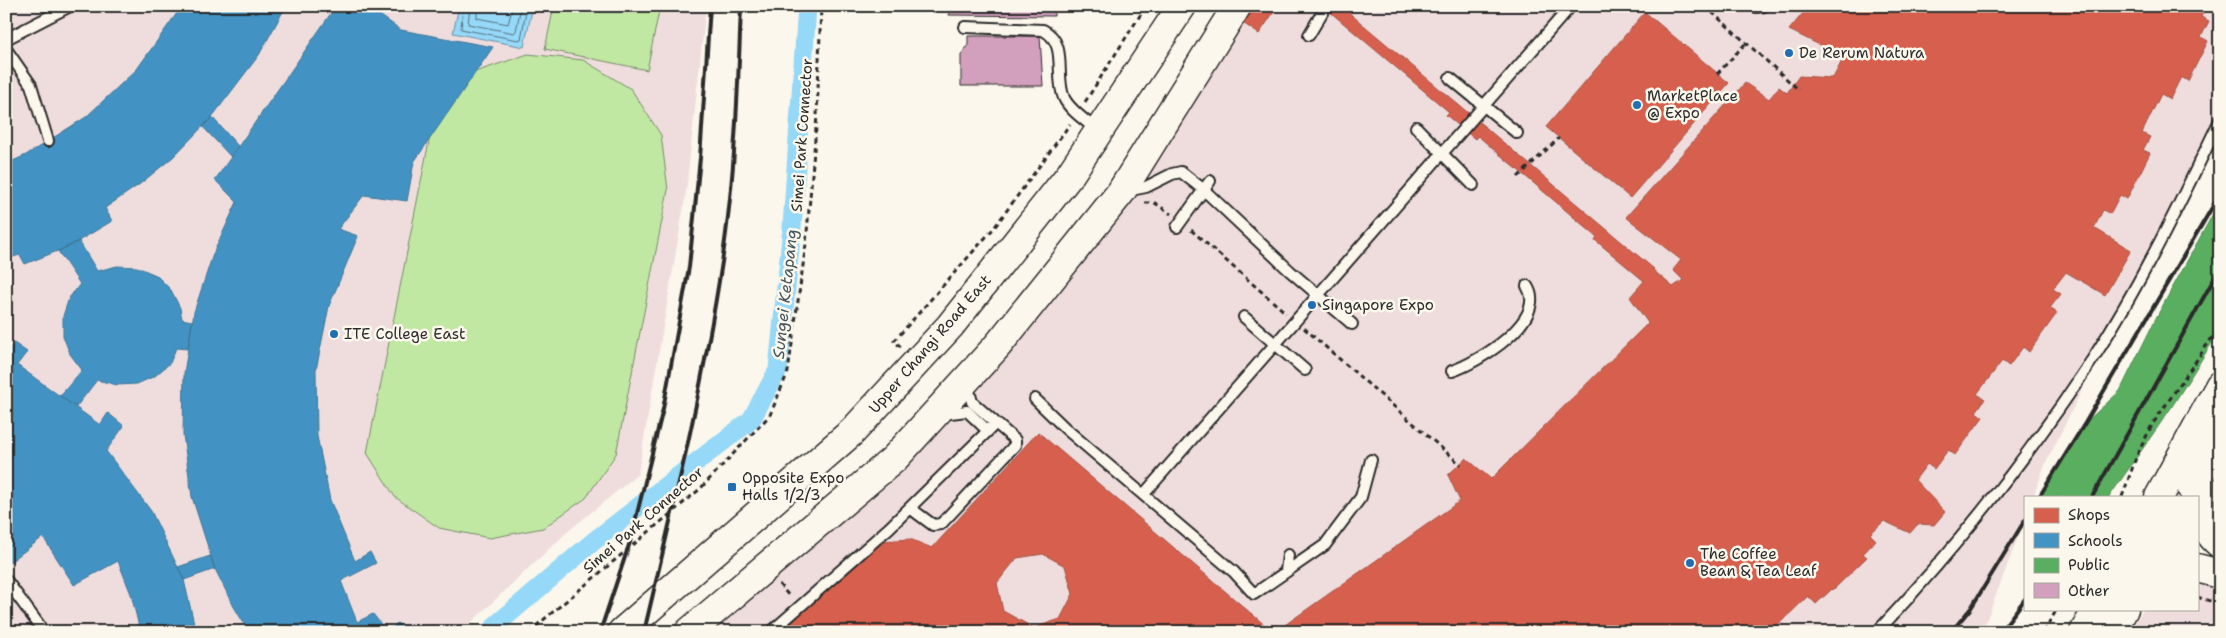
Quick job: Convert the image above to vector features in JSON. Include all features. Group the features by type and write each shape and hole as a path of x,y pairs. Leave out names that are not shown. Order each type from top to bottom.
{"main road":[{"name":"Upper Changi Road East","path":"622,632 853,431 950,326 1069,176 1182,6"},
{"path":"689,632 894,459 998,345 1120,192 1237,6"},
{"path":"2160,496 2220,385"},
{"path":"2188,496 2220,438"},
{"path":"2200,472 2199,502 2203,522 2209,536 2220,544"},
{"path":"2198,544 2220,551"},
{"path":"2198,568 2220,574"},
{"path":"2084,632 2096,610"},
{"path":"2111,632 2123,610"}],"lane":[{"path":"6,39 70,6"},
{"path":"1309,35 1326,6"},
{"path":"1144,494 1441,153 1572,6"},
{"path":"965,27 1043,30 1050,34 1058,47 1060,81 1064,99 1099,132"},
{"path":"6,49 31,85 48,141"},
{"path":"1450,78 1517,134"},
{"path":"1877,632 1934,571 2026,452 2092,359 2170,224 2220,120"},
{"path":"1416,127 1473,185"},
{"path":"1120,192 1146,187 1172,174 1181,172 1207,185 1290,271 1352,324"},
{"path":"1177,227 1207,185"},
{"path":"1452,371 1468,366 1494,350 1521,324 1530,304 1531,296 1527,286"},
{"path":"1244,317 1305,370"},
{"path":"967,380 972,402 992,428"},
{"path":"1035,399 1066,429 1234,572 1254,594 1325,544 1361,497 1371,460"},
{"path":"910,508 933,525 941,524 1015,445 1014,440 967,411 934,416"},
{"path":"771,632 910,508 992,428"},
{"path":"1286,571 1288,555"},
{"path":"6,580 36,620 41,632"}],"path":[{"name":"Simei Park Connector","path":"529,632 700,489 770,415 788,372 806,244 817,116 821,6"},
{"path":"916,361 894,341 994,228 1078,114 1146,6"},
{"path":"1705,6 1799,90"},
{"path":"1717,74 1746,42"},
{"path":"1518,177 1559,138"},
{"path":"2122,496 2137,455 2152,425 2220,326"},
{"path":"782,588 793,600"},
{"path":"2198,597 2220,604"},
{"path":"2044,632 2056,610"}],"shaded area":[{"name":"ITE College East","path":"6,6 706,6 686,193 638,474 566,533 461,632 6,632"},
{"name":"Singapore Expo","path":"1226,6 2220,6 2220,110 2045,465 2033,496 2024,496 2024,522 1982,632 691,632 887,456 1045,274 1126,160"},
{"path":"2198,580 2220,587 2220,632 2128,632 2143,610 2198,610"}],"green space":[{"path":"554,6 660,6 647,70 545,49"},
{"path":"528,54 583,60 631,89 661,135 668,190 616,454 586,498 543,528 490,538 439,528 395,497 367,453 435,111 475,72"}],"water":[{"path":"459,6 533,6 524,47 453,33"}],"building: Shops":[{"path":"1218,6 1249,6 1252,8 1253,6 1278,6 1259,34"},
{"path":"1323,6 1341,6 1673,287 1683,280 1673,270 1681,260 1626,217 1745,83 1769,99 1779,87 1787,93 1799,76 1833,78 1844,57 1789,30 1809,6 2206,6 2201,17 2209,21 2201,37 2208,41 2188,81 2181,77 2170,99 2161,94 2142,133 2150,137 2143,150 2150,153 2127,199 2120,195 2110,214 2103,210 2094,228 2131,250 2105,295 2066,272 2053,289 2061,294 2050,308 2057,313 2029,352 2023,347 2009,366 2002,361 1977,394 1985,399 1976,412 1983,417 1955,455 1948,450 1934,469 1927,464 1915,480 1945,512 1934,525 1918,524 1910,533 1884,521 1870,534 1876,540 1863,554 1867,557 1816,604 1808,596 1777,626 1783,632 1275,632 1460,501 1448,475 1466,458 1491,479 1648,323 1630,297 1644,281 1595,240 1597,237 1478,136 1475,139 1446,115 1449,112"},
{"name":"MarketPlace @ Expo","path":"1645,12 1729,83 1630,198 1546,127"},
{"path":"1038,432 1273,632 781,632 881,541 910,539 932,548","holes":["1043,554 1065,566 1073,594 1060,619 1034,628 1003,611 997,583 1017,558"]}],"building: Schools":[{"path":"182,6 286,6 259,55 212,117 173,157 140,184 105,208 112,221 70,246 25,264 20,255 6,259 6,164 26,155 86,117 137,69"},
{"path":"336,6 377,6 374,11 401,30 493,47 414,162 407,201 364,195 338,229 358,236 329,306 316,370 317,436 330,500 355,561 370,552 376,563 341,581 357,622 373,614 387,632 249,632 215,569 192,497 183,435 184,373 194,312 213,254 237,202 215,180"},
{"path":"212,117 238,146 231,157 203,127"},
{"path":"79,241 97,271 117,266 137,267 156,275 171,290 180,308 182,319 192,321 188,349 176,348 170,363 155,376 137,384 117,385 97,380 76,407 60,396 82,370 70,354 63,336 63,316 69,298 80,284 58,251"},
{"path":"14,343 27,352 17,365 100,425 108,413 124,426 106,451 151,511 184,580 196,632 140,631 131,594 118,561 74,585 43,537 6,565 6,353"},
{"path":"210,556 215,569 184,580 178,567"},
{"path":"397,623 411,632 389,632"}],"building: Public":[{"path":"2220,201 2220,329 2210,346 2171,408 2110,496 2040,496 2085,423 2120,391 2156,318"}],"building: Other":[{"path":"950,6 1054,6 1054,16 949,15"},
{"path":"968,36 1040,36 1043,86 961,86 961,55 968,45"}],"waterway":[{"name":"Sungei Ketapang","path":"492,632 496,625 594,541 751,420 778,370 792,227 807,6"}],"railway":[{"path":"600,632 630,542 663,409 689,267 700,158 710,6"},
{"path":"644,632 697,402 722,262 733,166 741,6"},
{"path":"2040,496 2085,423 2220,194"},
{"path":"2093,496 2220,268"},
{"path":"1951,632 1971,608 2024,522"},
{"path":"2000,632 2024,600"}],"place":[{"name":"De Rerum Natura","path":"1789,53"},
{"name":"MarketPlace @ Expo","path":"1637,105"},
{"name":"Singapore Expo","path":"1312,305"},
{"name":"ITE College East","path":"334,334"},
{"name":"Opposite Expo Halls 1/2/3","path":"732,487"},
{"name":"The Coffee Bean & Tea Leaf","path":"1690,563"}]}
